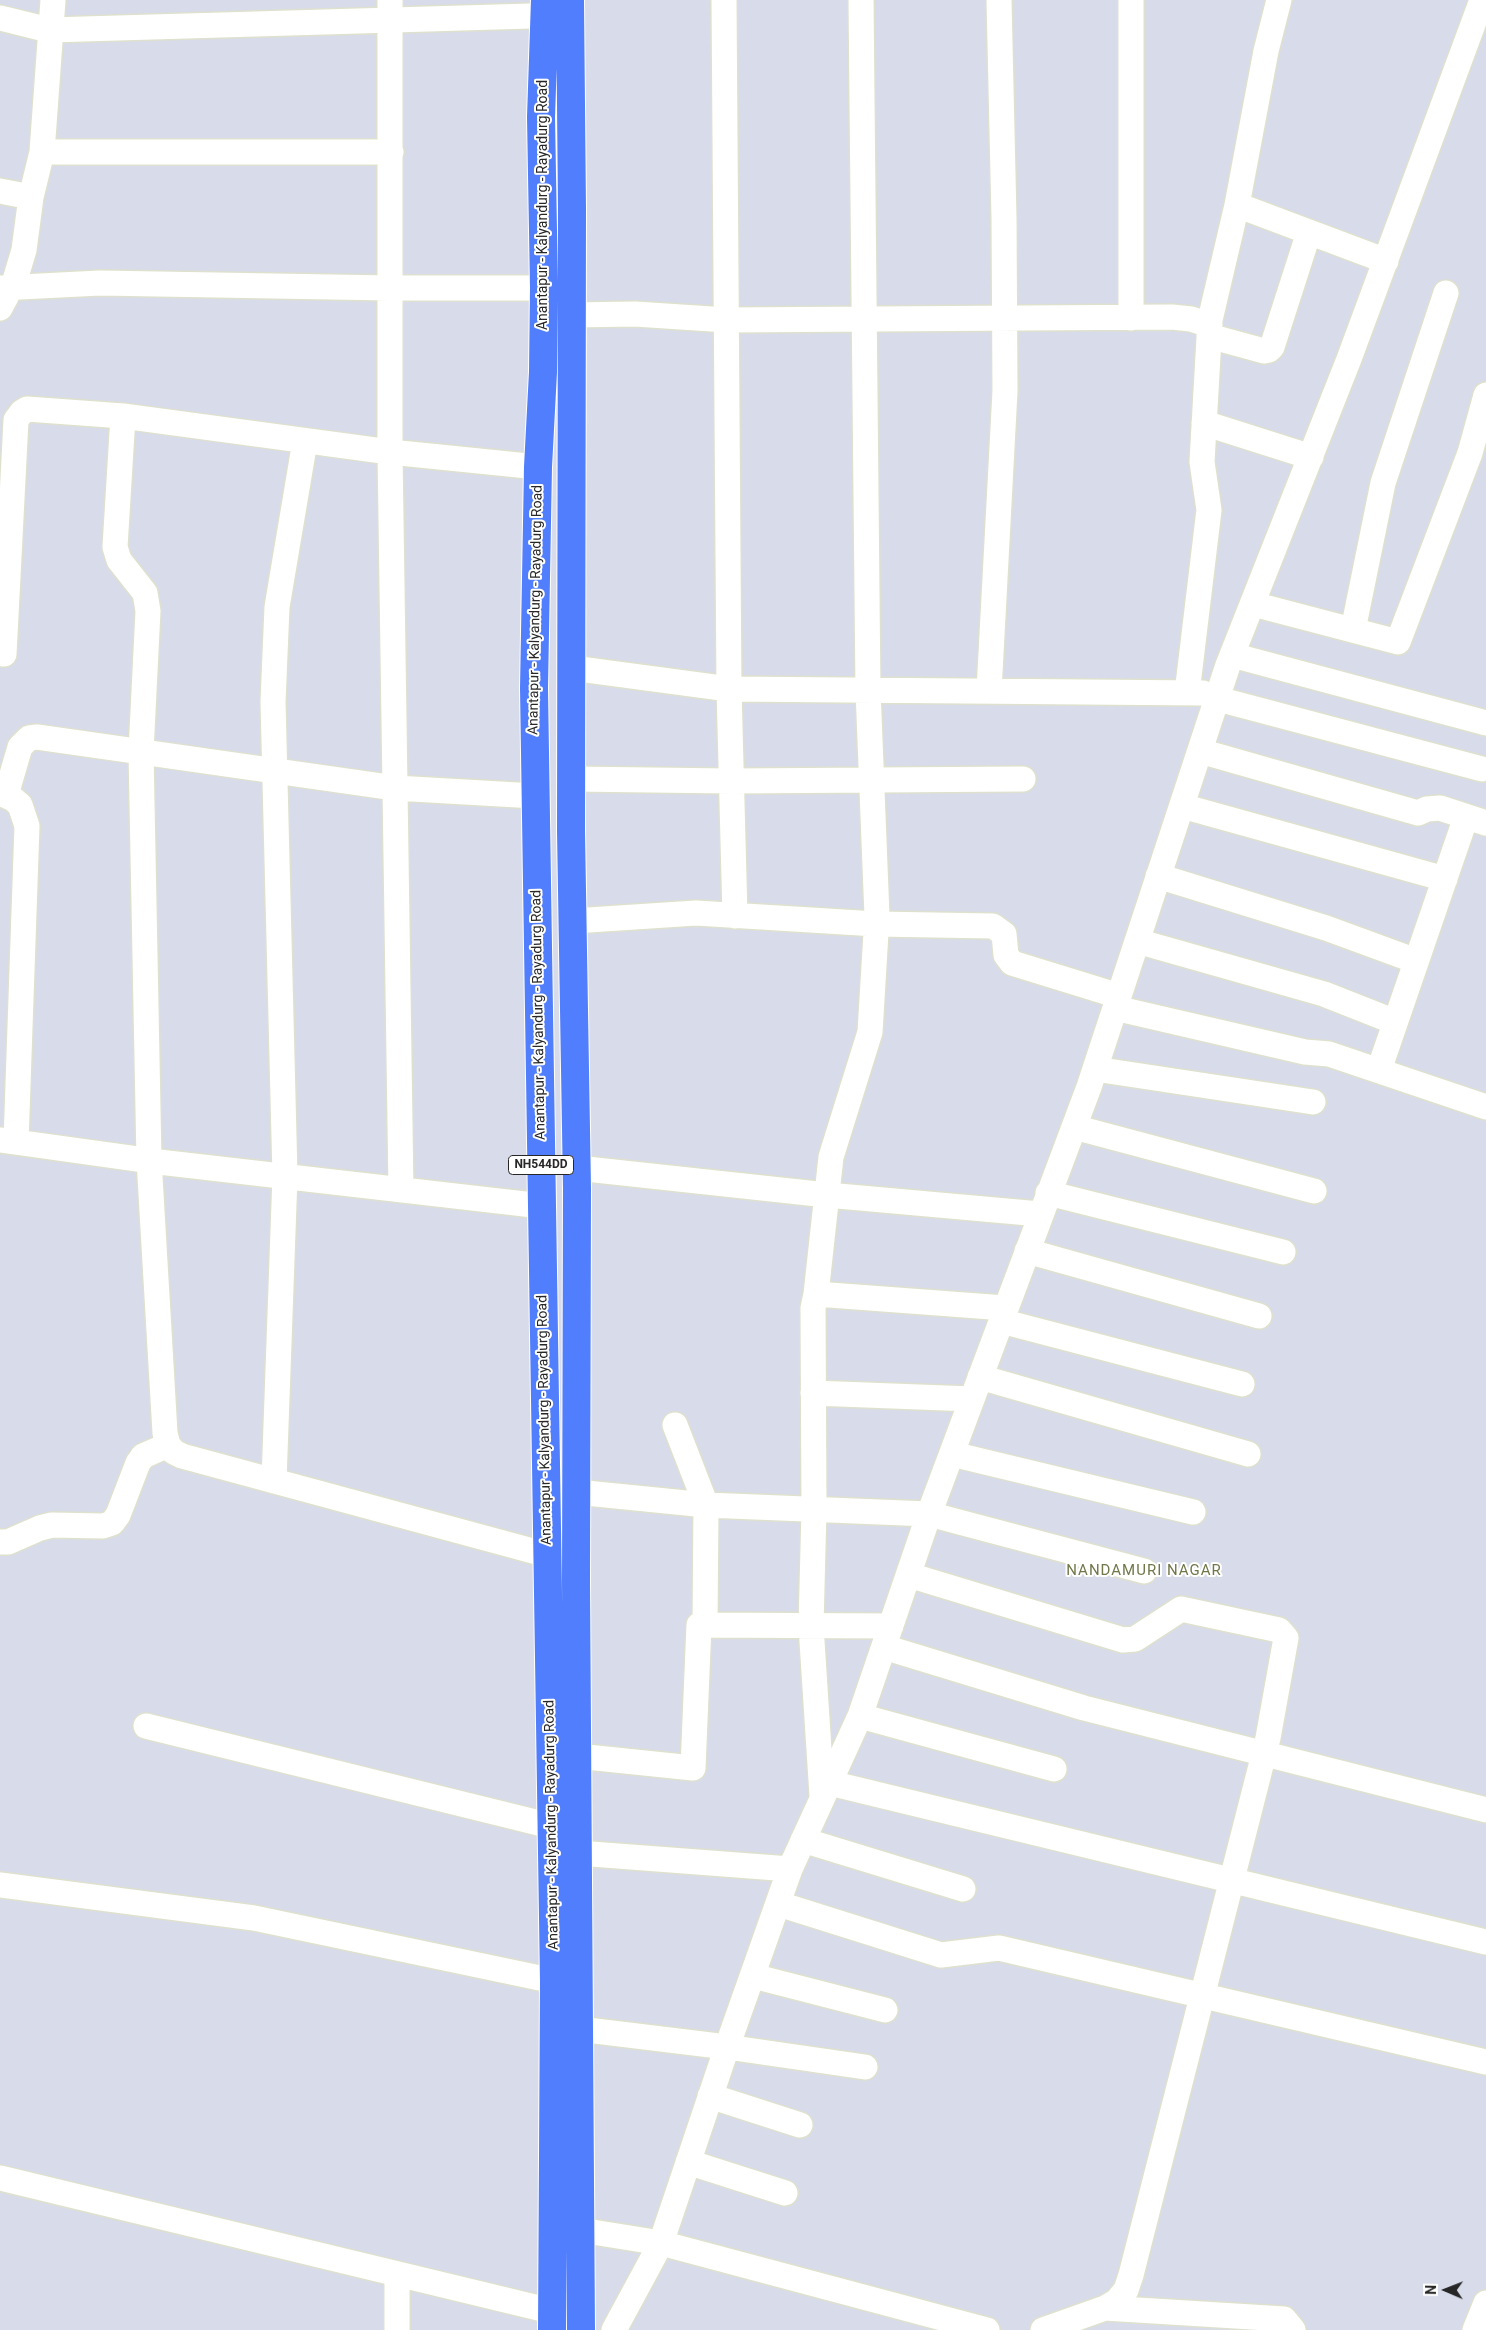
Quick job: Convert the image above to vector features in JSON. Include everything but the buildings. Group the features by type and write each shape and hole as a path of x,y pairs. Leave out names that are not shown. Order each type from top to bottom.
{"highway":[{"name":"Anantapur - Kalyandurg - Rayadurg Road","path":"552,2320 554,1981 534,688 544,288 541,117 557,8"},
{"name":"Anantapur - Kalyandurg - Rayadurg Road","path":"557,8 572,315 571,779 576,1168 576,1562 581,2330"}],"street":[{"path":"4,295 24,250 31,197 42,152 52,0"},
{"path":"724,0 728,320 729,689 734,916"},
{"path":"826,1790 811,1626 814,1509 813,1308 831,1157 870,1032 876,924 868,690 861,0"},
{"path":"989,691 1005,391 1004,218 999,0"},
{"path":"1131,0 1131,318"},
{"path":"1187,693 1208,510 1202,462 1210,330 1237,205 1266,51 1279,0"},
{"path":"614,2330 661,2243 710,2096 790,1869 860,1716 929,1514 1095,1070 1232,655 1386,260 1482,0"},
{"path":"0,18 49,30 390,10 557,8"},
{"path":"390,10 390,452 401,1190"},
{"path":"42,152 391,152"},
{"path":"0,191 31,197"},
{"path":"1237,205 1386,260"},
{"path":"572,315 635,314 728,320 1182,318 1264,351 1269,350 1272,346 1309,232"},
{"path":"4,295 100,283 390,288 544,288"},
{"path":"1353,630 1383,483 1446,293"},
{"path":"1253,604 1398,642 1470,452 1486,398"},
{"path":"4,654 6,483 16,420 22,412 34,409 123,416 305,442 538,468"},
{"path":"123,416 114,538 119,560 140,585 147,601 141,752 149,1160 165,1433 168,1445 174,1452 182,1456 547,1556 576,1562"},
{"path":"1204,422 1311,456"},
{"path":"274,1481 284,1176 272,702 277,607 305,442"},
{"path":"1232,655 1486,723"},
{"path":"572,668 729,689 1187,693 1218,696 1482,769"},
{"path":"535,796 395,788 37,737 29,738 20,746 3,794 20,805 27,826 8,1141 149,1160 542,1206"},
{"path":"1200,751 1418,813 1432,808 1440,808 1476,820 1445,878 1379,1070"},
{"path":"571,779 731,781 1023,779"},
{"path":"1182,806 1445,878"},
{"path":"1158,876 1326,928 1416,961"},
{"path":"573,921 696,913 876,924 993,926 1004,934 1006,955 1012,963 1117,1002 1305,1052 1329,1054 1486,1107"},
{"path":"1137,941 1324,994 1395,1022"},
{"path":"1095,1070 1313,1102"},
{"path":"1074,1127 1314,1191"},
{"path":"576,1168 827,1195 1044,1204 1283,1252"},
{"path":"1026,1251 1259,1316"},
{"path":"816,1294 1003,1315 1242,1384"},
{"path":"813,1393 976,1388 1248,1454"},
{"path":"674,1425 706,1505 705,1625"},
{"path":"0,1542 8,1542 40,1528 52,1525 103,1526 112,1523 118,1515 138,1462 143,1456 168,1445"},
{"path":"952,1454 1193,1512"},
{"path":"576,1492 706,1505 929,1514 1144,1571"},
{"path":"909,1574 1123,1640 1135,1639 1181,1609 1279,1630 1284,1633 1286,1643 1264,1754 1126,2290 1117,2301 1105,2308 1043,2330"},
{"path":"577,1756 693,1768 699,1625 811,1626 888,1636 1084,1708 1486,1810"},
{"path":"860,1716 1054,1768"},
{"path":"146,1726 551,1826"},
{"path":"826,1790 1486,1942"},
{"path":"803,1840 963,1889"},
{"path":"578,1853 790,1869"},
{"path":"0,1886 254,1918 554,1981"},
{"path":"779,1904 941,1955 998,1948 1486,2062"},
{"path":"753,1976 885,2010"},
{"path":"579,2029 727,2047 865,2067"},
{"path":"710,2096 800,2125"},
{"path":"688,2162 784,2193"},
{"path":"0,2178 397,2274 552,2320"},
{"path":"580,2230 661,2243 987,2330"},
{"path":"397,2274 398,2330"},
{"path":"1475,2330 1486,2303"},
{"path":"1105,2308 1284,2319 1292,2330"}],"district":[{"name":"NANDAMURI NAGAR","path":"1144,1571"}]}
